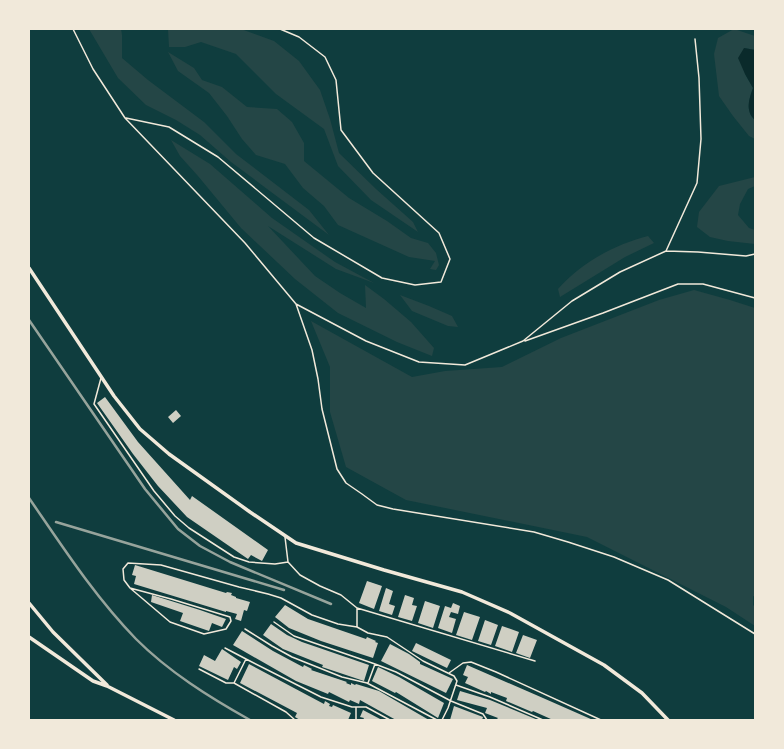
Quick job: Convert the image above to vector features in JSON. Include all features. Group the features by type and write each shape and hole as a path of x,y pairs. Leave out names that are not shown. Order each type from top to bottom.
{"street":[{"path":"29,268 114,396 140,429 169,454 296,543 462,592 510,613 604,665 642,693 668,720"},
{"path":"29,603 53,632 108,686"},
{"path":"29,637 93,681 108,686 174,720"}],"lane":[{"path":"73,29 93,69 125,118 245,243 296,304 312,350 322,409 337,469 346,483 377,505 534,532 614,557 668,580 755,634"},
{"path":"125,118 169,127 218,157 314,238 382,278 415,285 441,282 450,259 439,234 373,173 341,130 336,80 325,57 299,37 280,29"},
{"path":"666,251 697,182 701,139 699,78 694,39"},
{"path":"523,341 572,301 620,272 666,251 746,256 755,254"},
{"path":"296,304 366,341 419,362 465,365 523,341 603,314 678,284 704,284 755,298"},
{"path":"101,376 94,404 150,485 175,516 189,528 234,557 249,562 275,564 288,562"},
{"path":"285,535 288,562 300,574 320,586 342,595 356,608 536,661"},
{"path":"130,588 164,596 230,617 231,621 226,629 204,634 170,622 130,588 124,580 123,569 128,563 161,565 268,594 281,598 312,615 338,624 357,627 368,632 387,637 423,661 454,676 457,681 456,685 451,701 442,720"},
{"path":"356,608 357,627"},
{"path":"274,622 294,636 396,672 451,701 483,714 487,720"},
{"path":"245,629 292,657 342,677 367,683 437,720"},
{"path":"225,648 321,697 356,708 366,707 390,720"},
{"path":"234,683 246,659"},
{"path":"449,673 463,663 471,662 601,720"},
{"path":"367,683 375,664"},
{"path":"199,669 226,683 234,683 286,712 295,720"},
{"path":"456,685 490,697 543,720"},
{"path":"356,708 356,720"}],"shaded area":[{"path":"89,29 121,29 122,58 148,80 204,122 236,154 309,210 329,235 231,162 200,135 176,120 146,105 118,78"},
{"path":"168,29 241,29 274,41 299,61 320,90 330,119 339,153 413,222 418,232 371,200 338,166 324,129 276,94 236,54 201,42 185,47 169,47"},
{"path":"734,29 755,36 755,50 744,48 745,74 753,88 750,96 749,109 755,120 755,139 749,136 719,96 714,54 718,38"},
{"path":"744,48 755,50 755,120 749,109 749,101 753,88 738,58"},
{"path":"168,52 194,68 202,80 222,87 247,107 277,109 292,122 304,143 304,161 349,198 387,221 411,238 428,243 436,253 439,265 436,270 430,269 435,261 409,257 338,225 324,206 303,188 285,164 256,155 242,139 227,116 209,93 178,71"},
{"path":"171,140 210,164 272,218 335,262 374,283 336,269 268,226 315,276 340,293 366,308 365,285 384,299 411,322 434,348 432,356 397,342 338,313 295,279 241,228 180,156"},
{"path":"755,177 755,186 748,189 740,204 738,215 749,228 755,230 755,244 710,237 697,227 699,212 719,186"},
{"path":"648,236 654,243 625,257 560,297 558,289 567,279 588,263 623,244"},
{"path":"694,290 755,308 755,597 753,596 753,605 755,607 755,626 726,607 587,537 406,500 346,467 330,412 330,367 311,321 412,377 445,371 502,367 561,338 659,300"},
{"path":"400,295 452,316 458,327 448,326 412,311"}],"building":[{"path":"105,397 138,442 190,500 192,496 268,550 262,561 251,555 248,559 187,517 158,486 97,403"},
{"path":"176,410 181,416 173,423 168,417"},
{"path":"135,565 226,593 232,593 231,595 236,598 250,602 247,611 244,610 241,621 235,619 237,614 134,584 136,576 132,575"},
{"path":"367,581 382,586 374,609 359,603"},
{"path":"386,588 393,591 389,604 395,606 392,615 379,611"},
{"path":"152,595 226,619 222,627 212,623 209,631 180,621 183,613 151,602"},
{"path":"405,595 414,598 412,605 417,606 412,621 398,617"},
{"path":"425,601 440,606 433,628 418,623"},
{"path":"453,603 460,606 458,614 451,612 449,617 456,619 452,633 438,628 445,606 451,608"},
{"path":"285,605 308,619 376,641 375,642 378,643 373,658 321,641 289,628 275,617"},
{"path":"464,612 480,617 472,640 456,635"},
{"path":"485,620 498,625 491,645 478,641"},
{"path":"271,624 287,635 302,642 369,665 364,681 322,667 323,665 283,649 263,635"},
{"path":"502,626 519,632 512,652 495,646"},
{"path":"242,631 273,651 303,667 304,665 312,669 311,670 347,682 346,683 351,685 351,683 356,684 379,691 429,720 396,720 360,700 359,704 350,700 349,702 329,692 328,694 296,681 233,645"},
{"path":"523,635 537,640 530,658 516,653"},
{"path":"416,643 451,660 447,668 412,651"},
{"path":"390,644 409,654 420,662 420,664 453,679 446,693 381,661"},
{"path":"222,649 241,662 237,669 234,667 228,680 199,666 204,655 215,661"},
{"path":"249,664 324,704 325,701 330,704 329,706 332,707 333,705 351,713 348,720 300,720 295,717 297,713 240,683"},
{"path":"467,665 593,720 553,720 506,701 507,698 491,692 491,694 486,691 485,692 465,683 468,677 463,675"},
{"path":"378,667 399,677 444,703 438,718 396,692 395,693 372,681"},
{"path":"460,691 490,700 538,720 497,719 498,718 485,713 487,708 457,700"},
{"path":"454,706 483,717 482,720 450,720"},
{"path":"363,710 382,720 363,720 364,718 360,717"}],"railway":[{"path":"29,320 145,489 178,529 200,546 230,562 331,604"},
{"path":"29,498 93,589 136,639 162,662 190,683 250,720"},
{"path":"56,522 284,590"}]}
